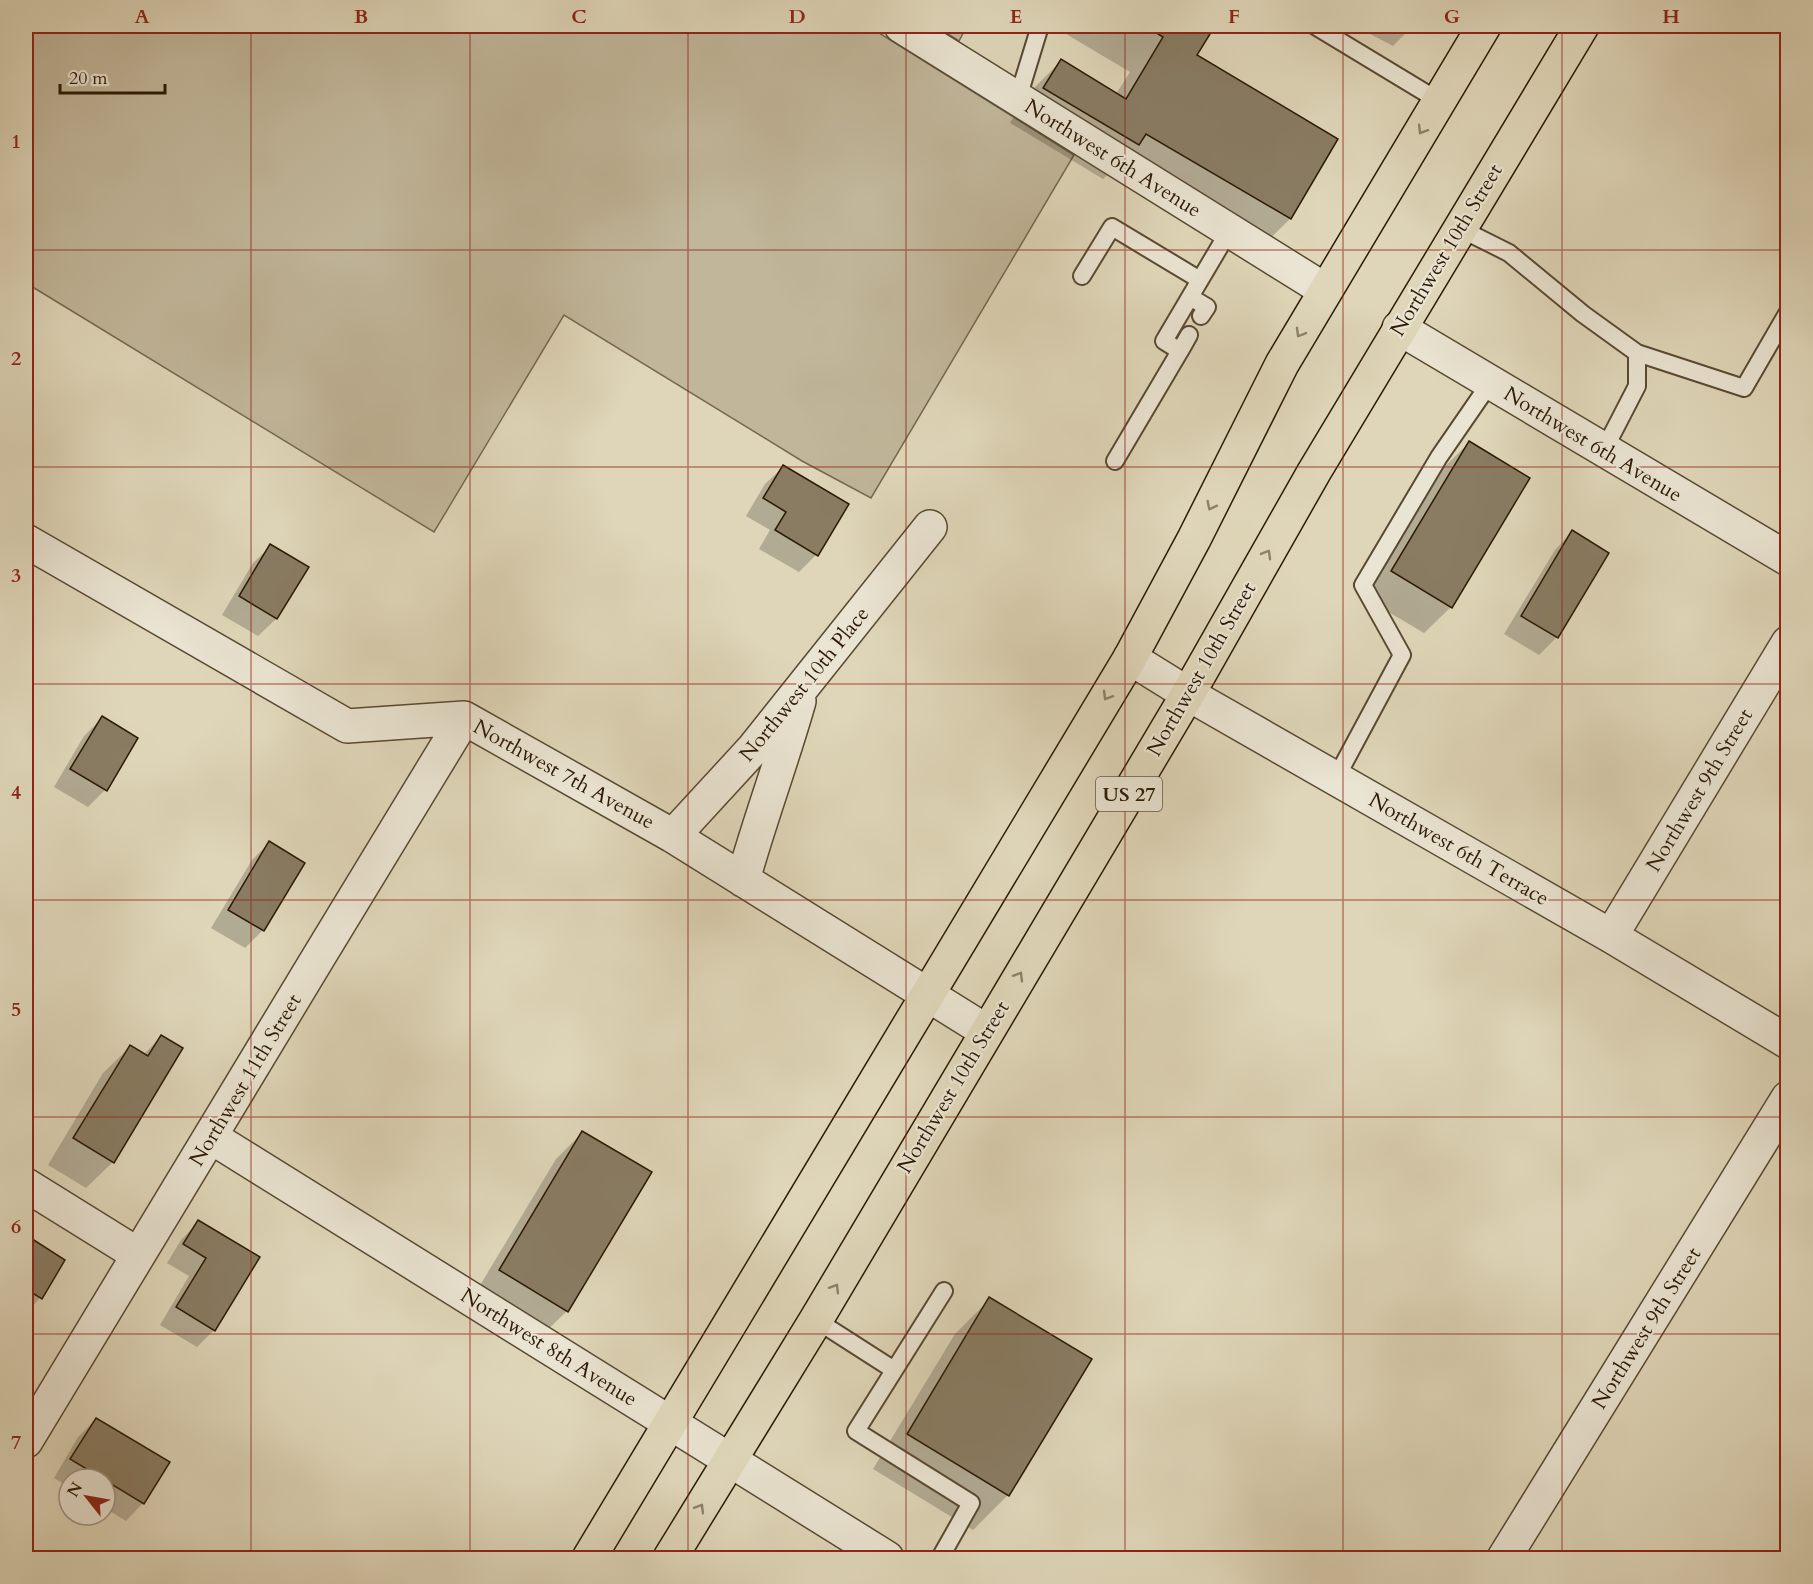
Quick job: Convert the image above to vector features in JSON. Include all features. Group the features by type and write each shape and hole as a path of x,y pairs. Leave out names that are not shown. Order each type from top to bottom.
{"highway":[{"path":"589,1558 929,996 1130,658 1194,539 1282,364 1484,26"},
{"name":"Northwest 10th Street","path":"670,1558 816,1320 1188,694 1399,328 1582,26"}],"street":[{"name":"Northwest 6th Avenue","path":"902,26 1325,290"},
{"name":"Northwest 6th Avenue","path":"1399,328 1788,559"},
{"name":"Northwest 10th Place","path":"673,836 753,749 930,527"},
{"name":"Northwest 7th Avenue","path":"26,542 347,726 464,718 673,836 986,1031"},
{"name":"Northwest 9th Street","path":"1611,936 1788,643"},
{"name":"Northwest 6th Terrace","path":"1130,658 1188,694 1611,936 1788,1042"},
{"path":"743,880 803,685"},
{"name":"Northwest 11th Street","path":"26,1441 137,1254 211,1137 464,718"},
{"name":"Northwest 9th Street","path":"1504,1558 1788,1098"},
{"name":"Northwest 8th Avenue","path":"211,1137 887,1558"},
{"path":"26,1185 137,1254"}],"lane":[{"path":"1018,98 1040,26"},
{"path":"1315,26 1439,101"},
{"path":"1082,276 1112,227 1200,280"},
{"path":"1459,228 1509,253 1583,314 1637,353 1744,388 1785,323"},
{"path":"1180,351 1164,341 1229,231"},
{"path":"1190,297 1207,307 1201,316"},
{"path":"1115,461 1189,335"},
{"path":"1604,450 1637,386 1637,353"},
{"path":"1336,778 1402,655 1364,585 1439,457 1490,383"},
{"path":"940,1558 971,1503 856,1431 944,1291"},
{"path":"816,1320 894,1370"}],"shaded area":[{"path":"26,26 868,26 1074,155 871,498 802,461 564,315 434,532 26,283"},
{"path":"935,26 967,26 959,41"}],"building":[{"path":"1145,26 1215,26 1197,55 1338,139 1291,219 1146,134 1139,145 1043,88 1061,59 1126,99 1163,37"},
{"path":"1469,441 1530,478 1452,608 1391,571"},
{"path":"783,465 849,504 818,556 775,530 786,512 763,498"},
{"path":"1572,530 1609,553 1558,638 1521,616"},
{"path":"270,544 309,567 277,619 239,596"},
{"path":"102,716 138,738 107,791 70,769"},
{"path":"269,841 305,863 264,931 228,910"},
{"path":"161,1035 183,1048 114,1163 73,1138 130,1045 148,1056"},
{"path":"582,1131 652,1172 568,1312 499,1270"},
{"path":"198,1220 260,1257 215,1331 176,1307 206,1258 183,1244"},
{"path":"26,1235 65,1260 42,1299 26,1289"},
{"path":"989,1297 1092,1359 1009,1496 907,1434"},
{"path":"96,1418 170,1462 144,1504 117,1488 117,1467 83,1467 70,1459"}]}
